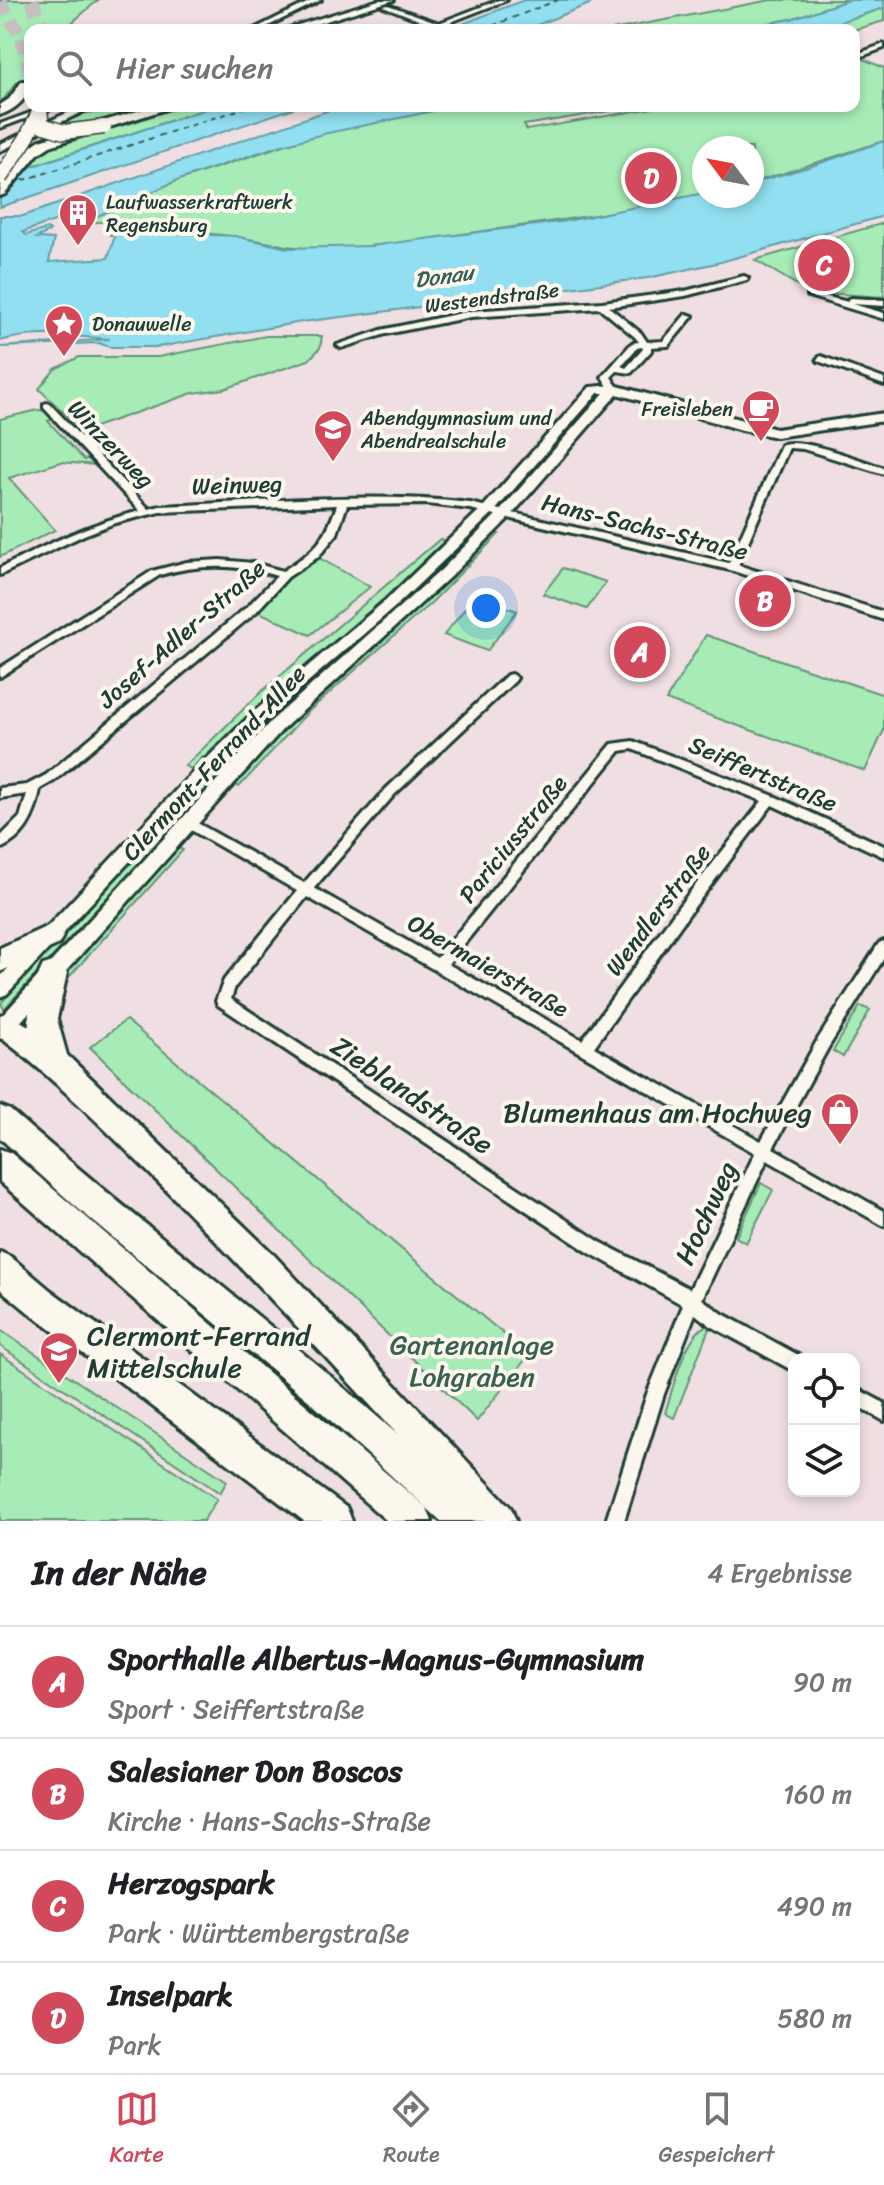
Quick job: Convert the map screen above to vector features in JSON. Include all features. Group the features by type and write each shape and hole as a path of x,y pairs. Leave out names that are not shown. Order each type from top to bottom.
{"highway":[{"path":"0,111 24,91"},
{"path":"0,156 30,112"},
{"path":"0,178 26,139 33,112"},
{"path":"37,112 42,125 50,130 70,132 104,127"},
{"path":"0,191 38,147 150,112"},
{"path":"0,961 50,936"},
{"path":"53,973 41,1013 44,1038 58,1065"},
{"path":"2,1024 58,1065 261,1264 405,1416 498,1521"},
{"path":"0,1119 86,1196 320,1388 468,1521"},
{"path":"0,1163 414,1521"},
{"path":"0,1268 39,1301 334,1521"}],"main road":[{"path":"309,24 403,0"},
{"path":"321,24 384,3"},
{"path":"0,141 62,112"},
{"path":"0,148 77,112"}],"street":[{"path":"268,24 318,0"},
{"path":"365,0 384,3 436,24"},
{"path":"442,24 504,0"},
{"path":"860,55 884,46"},
{"path":"0,126 39,112"},
{"name":"Westendstraße","path":"341,345 384,332 471,314 602,305 685,293 744,278"},
{"path":"496,512 594,390 635,345 665,344 690,312 685,293"},
{"path":"811,294 884,316"},
{"path":"822,298 884,303"},
{"path":"602,305 638,335 645,345"},
{"path":"821,359 884,382"},
{"path":"606,377 614,389"},
{"path":"496,512 614,389"},
{"path":"594,390 614,389 776,433 884,417"},
{"name":"Winzerweg","path":"47,406 146,511"},
{"path":"732,567 786,445 804,446 884,471"},
{"name":"Weinweg","path":"0,572 80,533 146,511 209,505 427,501 496,512"},
{"name":"Josef-Adler-Straße","path":"34,788 252,609 284,575 322,546 332,534 343,502"},
{"name":"Hans-Sachs-Straße","path":"496,512 732,567 884,616"},
{"name":"Clermont-Ferrand-Allee","path":"2,1024 53,973 304,698 423,595 496,512"},
{"name":"Clermont-Ferrand-Allee","path":"0,989 261,714 496,512"},
{"path":"0,673 166,569 202,564 268,569 284,575"},
{"path":"306,889 390,792 511,678"},
{"name":"Seiffertstraße","path":"623,744 656,753 770,799 884,852"},
{"name":"Pariciusstraße","path":"439,965 616,747 623,744"},
{"path":"0,793 34,788 31,813 25,823 0,844"},
{"name":"Wendlerstraße","path":"584,1049 684,910 770,799"},
{"name":"Obermaierstraße","path":"188,823 884,1219"},
{"name":"Zieblandstraße","path":"306,889 229,984 223,1001 594,1247 681,1293 692,1303"},
{"name":"Hochweg","path":"615,1521 670,1356 692,1303 764,1152 856,989 884,947"},
{"path":"692,1303 788,1359"},
{"path":"860,1398 884,1412"}],"green space":[{"path":"0,0 98,0 70,24 24,24 24,82 16,83 0,104"},
{"path":"771,0 849,0 765,24 644,24"},
{"path":"884,8 884,21 860,28 860,24 834,24"},
{"path":"860,57 884,68 884,141 764,179 764,136 692,136 692,196 648,206 418,240 320,249 206,233 110,235 111,227 118,227 119,220 88,223 84,216 91,219 176,181 311,136 365,124 426,112 604,112 524,125 527,130 630,112 860,112"},
{"path":"140,112 109,122 51,127 82,113"},
{"path":"162,112 197,112 20,170 29,159 54,142 132,123"},
{"path":"884,223 884,297 809,292 755,260"},
{"path":"266,336 322,336 320,348 309,360 224,389 193,393 83,431 39,389 55,369 79,357 158,357"},
{"path":"46,411 53,419 48,421 84,460 90,458 96,465 61,462 9,478 55,530 0,557 0,419"},
{"path":"477,527 422,586 296,695 203,794 192,789 248,732"},
{"path":"496,533 499,534 432,602 308,712 239,787 233,783 293,714"},
{"path":"440,539 447,542 206,758 203,757 191,769 185,766 259,694"},
{"path":"314,555 370,587 310,635 252,609 284,575"},
{"path":"563,568 606,582 587,609 543,594"},
{"path":"475,596 517,611 487,651 444,635"},
{"path":"706,635 884,695 884,730 865,771 666,700"},
{"path":"152,832 163,838 4,1009 1,1003"},
{"path":"179,848 183,850 62,985 62,972"},
{"path":"860,1006 870,1010 843,1057 833,1051"},
{"name":"Gartenanlage Lohgraben","path":"126,1020 529,1355 477,1421 90,1047"},
{"path":"761,1183 773,1190 746,1243 736,1237"},
{"path":"706,1326 710,1326 674,1418 665,1413 676,1379 692,1340"},
{"path":"0,1330 227,1481 220,1493 0,1346"},
{"name":"Clermont-Ferrand Mittelschule","path":"0,1354 217,1499 203,1521 0,1521"}],"water":[{"path":"524,0 599,0 540,24 462,24"},
{"path":"849,0 884,0 884,8 834,24 765,24"},
{"path":"197,112 282,112 0,207 0,177"},
{"name":"Donau","path":"324,112 428,112 272,148 176,181 91,219 80,212 23,232 26,235 47,229 50,231 37,238 54,239 49,262 108,258 115,235 152,232 235,236 287,248 370,246 567,221 692,195 692,208 764,208 764,180 884,141 884,216 717,263 648,278 302,322 158,347 110,347 99,343 0,347 110,339 41,335 0,341 0,216 23,216"}],"ferry route":[{"path":"497,24 558,0"},
{"path":"12,184 232,112"}],"tunnel":[{"path":"32,0 41,24"},
{"path":"0,2 21,36 24,48"}],"place":[{"name":"Inselpark","path":"651,178"},
{"name":"Laufwasserkraftwerk Regensburg","path":"78,247"},
{"name":"Herzogspark","path":"824,265"},
{"name":"Donauwelle","path":"64,358"},
{"name":"Freisleben","path":"761,443"},
{"name":"Abendgymnasium und Abendrealschule","path":"333,463"},
{"name":"Salesianer Don Boscos","path":"765,601"},
{"name":"Sporthalle Albertus-Magnus-Gymnasium","path":"640,652"},
{"name":"Blumenhaus am Hochweg","path":"840,1146"},
{"name":"Clermont-Ferrand Mittelschule","path":"59,1385"}]}
